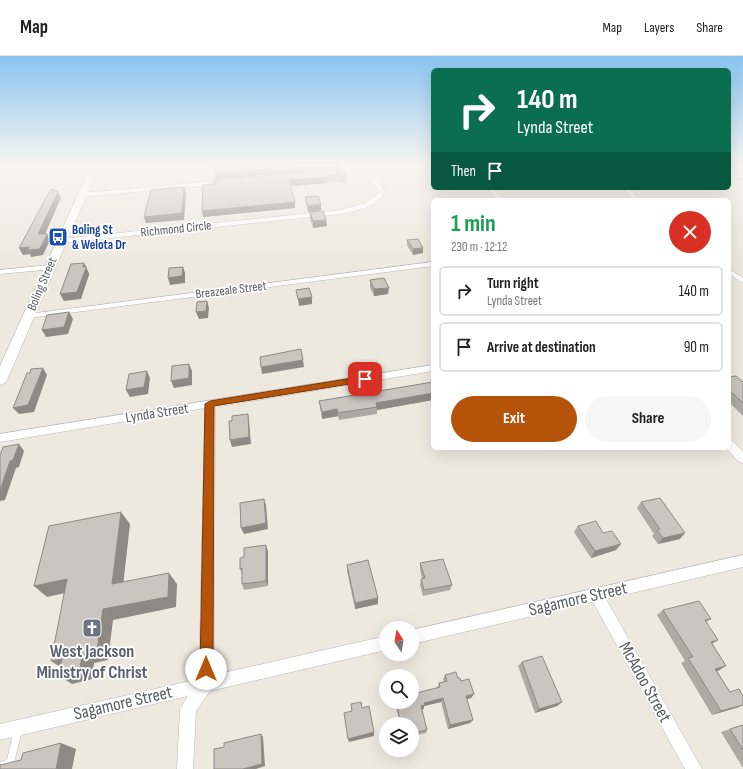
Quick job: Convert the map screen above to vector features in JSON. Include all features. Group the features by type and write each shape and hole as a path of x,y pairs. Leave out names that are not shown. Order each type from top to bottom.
{"street":[{"name":"Boling Street","path":"0,380 80,199"},
{"name":"Richmond Circle","path":"61,241 340,212 370,205 378,199"},
{"name":"Breazeale Street","path":"29,316 431,264"},
{"path":"0,272 50,267"},
{"path":"731,272 743,281"},
{"name":"Lynda Street","path":"0,438 431,368"},
{"path":"185,769 188,709 206,684 210,404"},
{"path":"731,446 743,459"},
{"name":"Sagamore Street","path":"419,634 743,561"},
{"name":"McAdoo Street","path":"596,594 694,769"},
{"name":"Sagamore Street","path":"0,732 379,645"}],"lane":[{"path":"0,766 10,764 19,728"}],"building":[{"path":"45,199 55,199 38,234 47,234 40,249 28,250 29,247 19,248"},
{"path":"149,199 183,199 182,213 144,217"},
{"path":"202,199 294,199 295,202 202,211"},
{"path":"306,199 319,199 321,204 308,206"},
{"path":"323,211 326,220 313,221 310,212"},
{"path":"418,239 423,248 413,249 407,240"},
{"path":"84,263 83,267 86,266 86,268 77,292 60,294 71,264"},
{"path":"183,267 182,276 168,278 169,268"},
{"path":"384,278 389,288 374,289 370,280"},
{"path":"309,288 312,297 298,299 296,290"},
{"path":"207,301 206,311 196,312 197,302"},
{"path":"69,312 64,327 42,330 47,315"},
{"path":"301,349 303,360 261,367 260,357"},
{"path":"189,364 189,378 171,381 172,366"},
{"path":"43,368 28,405 13,408 27,373 30,373 31,369"},
{"path":"147,371 144,387 126,390 129,374"},
{"path":"736,376 743,382 743,403 731,392 731,377"},
{"path":"431,382 431,393 376,403 377,407 338,413 337,409 322,412 319,401"},
{"path":"248,414 249,437 230,440 229,421 232,421 232,416"},
{"path":"19,444 13,460 10,461 0,490 0,455 3,447"},
{"path":"660,498 685,533 663,538 657,530 660,529 641,502"},
{"path":"264,499 266,523 241,528 240,503"},
{"path":"121,512 112,584 169,573 168,597 103,609 97,651 82,654 80,670 58,675 62,659 51,661 67,579 34,586 49,526"},
{"path":"596,521 603,533 612,531 621,544 595,551 578,526"},
{"path":"266,545 266,581 242,584 242,568 240,569 240,558 244,557 244,548"},
{"path":"443,559 452,585 424,590 421,579 425,578 420,563"},
{"path":"368,560 378,598 355,603 347,565"},
{"path":"699,601 711,619 705,620 718,640 711,642 726,666 715,669 730,692 739,689 743,696 743,705 721,711 688,658 693,657 663,610"},
{"path":"542,656 562,702 539,709 522,662"},
{"path":"456,672 461,681 469,679 474,694 466,696 473,720 450,725 443,698 424,703 425,705 421,706 427,730 419,732 419,717 399,717 398,709 419,709 419,692 440,687 439,683 447,681 445,675"},
{"path":"361,702 362,708 369,706 374,732 348,739 344,713 352,711 351,704"},
{"path":"743,725 743,750 730,729"},
{"path":"261,734 262,764 243,769 214,769 214,749 224,747 224,743"},
{"path":"61,743 56,769 0,769 0,765 21,760 23,753"}],"place":[{"name":"Boling St & Welota Dr","path":"58,237"},
{"name":"West Jackson Ministry of Christ","path":"92,628"}],"route":[{"path":"206,669 210,404 365,379"}]}
